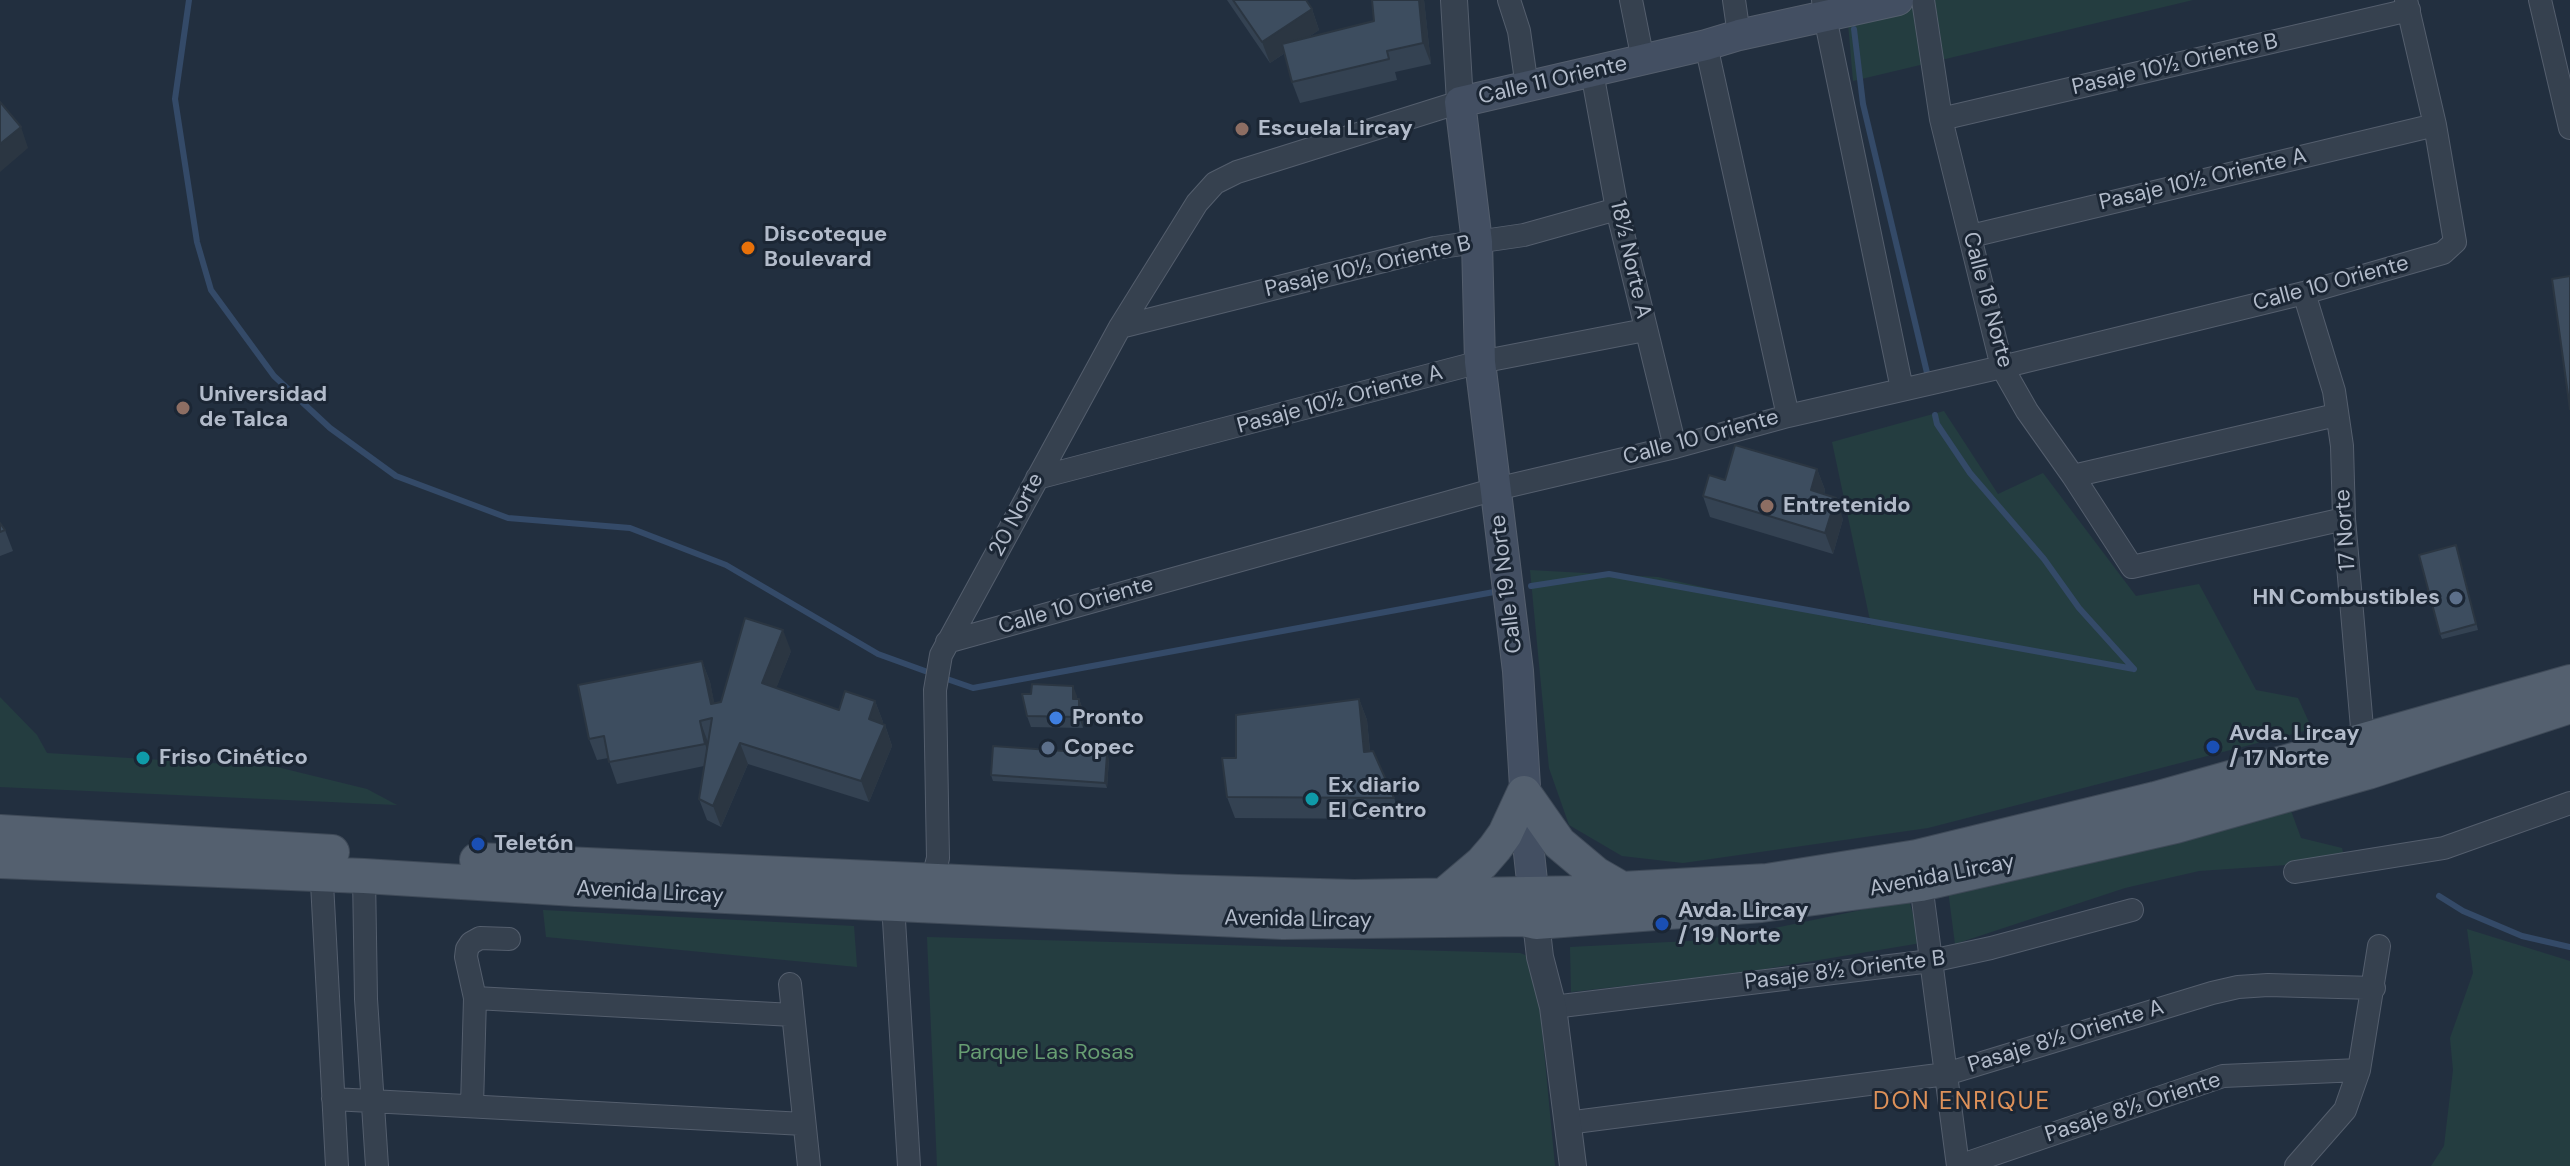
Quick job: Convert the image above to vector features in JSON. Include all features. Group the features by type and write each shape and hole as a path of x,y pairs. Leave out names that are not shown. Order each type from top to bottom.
{"main road":[{"name":"Calle 11 Oriente","path":"1460,102 1706,45 1824,9 1898,0"},
{"name":"Calle 19 Norte","path":"1460,102 1477,242 1480,362 1518,671 1524,793 1535,908"},
{"name":"Avenida Lircay","path":"0,861 321,863 1178,892 1442,897 1535,908 1761,905 1921,884 2176,826 2570,682"},
{"name":"Avenida Lircay","path":"0,832 321,863 364,876 561,888 1283,922 1523,919 1535,908 1585,893 1767,881 1917,857 2155,799 2365,756 2570,706"},
{"path":"1524,793 1559,843 1596,874 1622,889"},
{"path":"1442,897 1495,848 1524,793"}],"street":[{"name":"Calle 19 Norte","path":"1454,0 1460,102"},
{"path":"1509,0 1519,31 1527,87"},
{"path":"1631,0 1643,60"},
{"path":"1734,0 1739,35"},
{"name":"Calle 18 Norte","path":"1923,0 1941,119 2002,367 2027,411 2132,567 2344,519"},
{"path":"2540,0 2570,128"},
{"path":"2407,5 2435,125"},
{"name":"Pasaje 10½ Oriente B","path":"1941,119 2407,5"},
{"path":"1824,9 1902,389"},
{"path":"1706,45 1788,416"},
{"name":"18½ Norte A","path":"1592,72 1617,209 1675,447"},
{"name":"Calle 11 Oriente","path":"1215,183 1237,172 1460,102"},
{"name":"Pasaje 10½ Oriente A","path":"1971,236 2435,125"},
{"name":"Calle 10 Oriente","path":"947,642 1496,489 2304,293 2443,253 2455,242 2435,125"},
{"name":"20 Norte","path":"932,882 938,858 935,690 941,655 1120,327 1197,203 1215,183"},
{"name":"Pasaje 10½ Oriente B","path":"1120,327 1420,252 1524,235 1617,209"},
{"name":"17 Norte","path":"2304,293 2334,391 2342,446 2344,519 2365,756"},
{"name":"Pasaje 10½ Oriente A","path":"1037,478 1480,362 1645,330"},
{"path":"2073,476 2336,415"},
{"path":"2295,872 2444,848 2570,803"},
{"path":"321,863 337,1166"},
{"path":"364,876 364,957 377,1166"},
{"path":"1921,884 1958,1166"},
{"path":"893,904 909,1166"},
{"name":"Calle 19 Norte","path":"1535,908 1540,957 1553,1007 1573,1166"},
{"name":"Pasaje 8½ Oriente B","path":"1553,1007 1931,961 2132,910"},
{"path":"472,1106 475,998 466,957 471,943 480,938 509,939"},
{"path":"2296,1166 2345,1110 2359,1070 2379,946"},
{"path":"325,957 364,957"},
{"path":"790,984 809,1166"},
{"name":"Pasaje 8½ Oriente A","path":"1567,1123 1946,1074 2225,989 2268,985 2374,988"},
{"path":"475,998 793,1015"},
{"name":"Pasaje 8½ Oriente","path":"1958,1166 2223,1076 2359,1070"},
{"path":"333,1099 804,1124"}],"green space":[{"path":"1846,0 2193,0 1853,81"},
{"path":"1944,411 1998,494 2043,473 2136,596 2199,584 2256,690 2298,698 2312,729 1928,828 1683,863 1622,856 1569,825 1549,768 1530,570 1658,577 1871,625 1832,442"},
{"path":"0,697 37,735 47,753 277,767 367,789 397,805 0,787"},
{"path":"2290,808 2301,838 2342,848 2345,861 2199,871 2125,888 1955,944 1948,890"},
{"path":"1909,900 1921,943 1747,972 1571,992 1570,947 1690,941 1751,933"},
{"path":"543,910 854,926 857,967 546,937"},
{"path":"2467,929 2570,961 2570,1166 2431,1166 2444,1146 2453,1070 2450,1038 2473,973"},
{"name":"Parque Las Rosas","path":"927,937 1520,953 1533,958 1536,967 1555,1166 937,1166"}],"building":[{"path":"1233,0 1306,0 1312,9 1262,42"},
{"path":"1372,0 1419,0 1423,43 1387,51 1389,59 1292,82 1282,44 1374,21"},
{"path":"0,102 21,127 0,144"},
{"path":"2570,276 2570,409 2552,279"},
{"path":"1735,445 1817,469 1811,490 1836,498 1825,533 1703,496 1709,475 1725,480"},
{"path":"2456,545 2476,624 2440,634 2419,555"},
{"path":"745,618 783,630 762,683 839,710 845,691 875,701 869,719 885,725 861,781 740,743 713,806 699,799 712,718 700,721 705,744 609,762 604,736 589,739 578,685 702,661 711,704 721,702"},
{"name":"Pronto","path":"1032,684 1073,686 1073,699 1079,699 1079,717 1027,716 1022,694 1031,694"},
{"path":"1359,699 1364,752 1373,751 1394,798 1227,797 1222,758 1236,758 1236,715"},
{"path":"993,746 1107,754 1105,783 991,775"}],"waterway":[{"path":"189,0 175,99 197,242 211,290 274,376 330,428 396,476 508,518 630,528 726,565 878,654 925,671"},
{"path":"1854,29 1863,104 1928,377"},
{"path":"1935,415 1937,424 1970,473 2044,559 2079,608 2134,669"},
{"path":"1531,586 1609,574 2134,669"},
{"path":"947,679 973,688 1494,592"},
{"path":"2439,896 2463,911 2522,936 2570,947"}],"place":[{"name":"Escuela Lircay","path":"1242,129"},
{"name":"Discoteque Boulevard","path":"748,248"},
{"name":"Universidad de Talca","path":"183,408"},
{"name":"Entretenido","path":"1767,506"},
{"name":"HN Combustibles","path":"2456,598"},
{"name":"Pronto","path":"1056,718"},
{"name":"Avda. Lircay / 17 Norte","path":"2213,747"},
{"name":"Copec","path":"1048,748"},
{"name":"Friso Cinético","path":"143,758"},
{"name":"Ex diario El Centro","path":"1312,799"},
{"name":"Teletón","path":"478,844"},
{"name":"Avda. Lircay / 19 Norte","path":"1662,924"}],"district":[{"name":"DON ENRIQUE","path":"1962,1103"}]}
